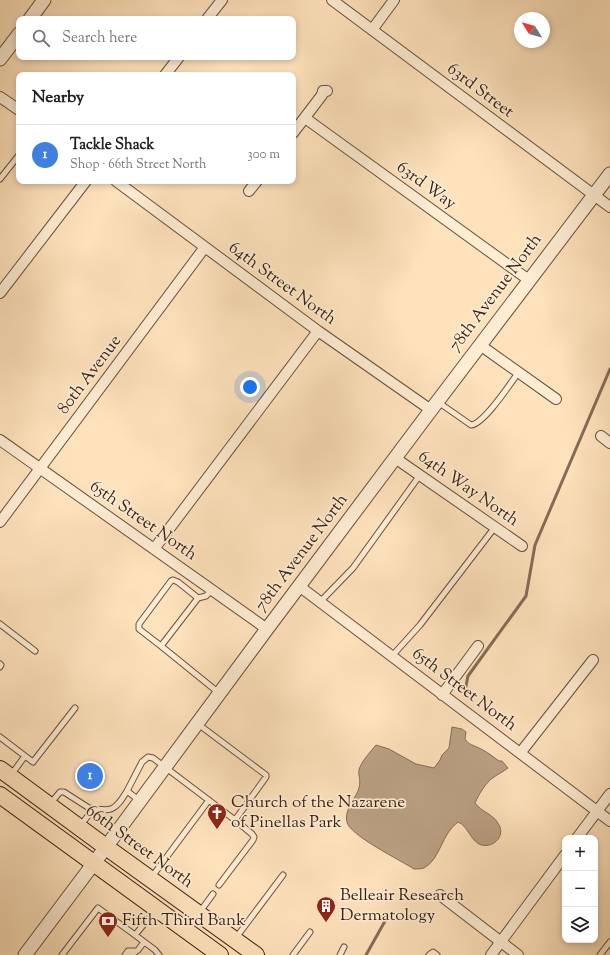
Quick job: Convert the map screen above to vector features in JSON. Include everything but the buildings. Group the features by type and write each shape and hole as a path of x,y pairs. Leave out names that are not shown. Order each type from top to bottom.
{"main road":[{"name":"66th Street North","path":"5,772 256,955"},
{"path":"0,795 157,908 212,951"}],"street":[{"path":"32,16 44,0"},
{"path":"209,16 222,0"},
{"name":"63rd Street","path":"332,0 610,207"},
{"path":"372,30 394,0"},
{"path":"0,59 16,38"},
{"path":"167,72 177,60"},
{"path":"296,130 322,95 323,91 327,92"},
{"path":"0,97 16,108"},
{"name":"63rd Way","path":"305,118 528,280"},
{"name":"78th Avenue North","path":"25,955 528,280 610,174"},
{"path":"0,293 84,184"},
{"name":"64th Street North","path":"120,184 318,331 434,406"},
{"path":"249,191 255,184"},
{"name":"80th Avenue","path":"0,522 205,248"},
{"path":"154,549 318,331"},
{"path":"480,345 556,399"},
{"path":"601,436 610,443"},
{"name":"65th Street North","path":"0,440 267,629"},
{"name":"64th Way North","path":"395,458 522,546"},
{"name":"65th Street North","path":"299,586 442,695 521,752 610,821"},
{"path":"442,695 478,646"},
{"path":"521,752 592,660"},
{"path":"579,835 610,794"},
{"path":"491,955 562,859"},
{"path":"440,894 518,955"}],"lane":[{"path":"0,180 16,159"},
{"path":"434,406 471,425 475,425 487,414 518,373"},
{"path":"320,602 353,568 420,475"},
{"path":"392,656 420,625 495,527"},
{"path":"198,598 178,582 173,580 171,581 139,624 139,629 219,694"},
{"path":"161,646 198,598 206,596 212,590"},
{"path":"0,624 35,651"},
{"path":"0,737 33,762 75,708"},
{"path":"197,724 266,775 235,820"},
{"path":"5,772 25,756"},
{"path":"49,805 60,792 64,792 89,808 110,810 119,804 142,762 148,757 153,758 235,820 254,837 219,885"},
{"path":"127,790 140,801"},
{"path":"151,879 209,800"},
{"path":"80,828 90,813 89,808"},
{"path":"235,939 283,875"},
{"path":"199,913 213,894"},
{"path":"62,955 98,908 155,950 159,955"},
{"path":"135,935 157,908"},
{"path":"293,955 310,932"},
{"path":"138,954 144,942"},
{"path":"600,955 610,942"},
{"path":"340,955 344,947"},
{"path":"125,955 128,951 138,954"},
{"path":"131,955 138,954"}],"shaded area":[{"path":"452,727 462,729 466,732 465,739 468,743 499,761 502,761 508,768 488,782 475,803 497,821 501,834 492,844 479,844 473,839 464,826 458,822 448,833 434,859 424,868 414,869 357,834 347,822 347,814 358,791 360,782 360,767 376,745 389,749 416,764 434,768 442,755 449,748"}],"waterway":[{"path":"465,691 468,676 526,596 535,545 610,369"},
{"path":"366,955 389,914"}],"place":[{"name":"Tackle Shack","path":"90,776"},
{"name":"Church of the Nazarene of Pinellas Park","path":"217,830"},
{"name":"Belleair Research Dermatology","path":"326,923"},
{"name":"Fifth Third Bank","path":"108,938"}]}
